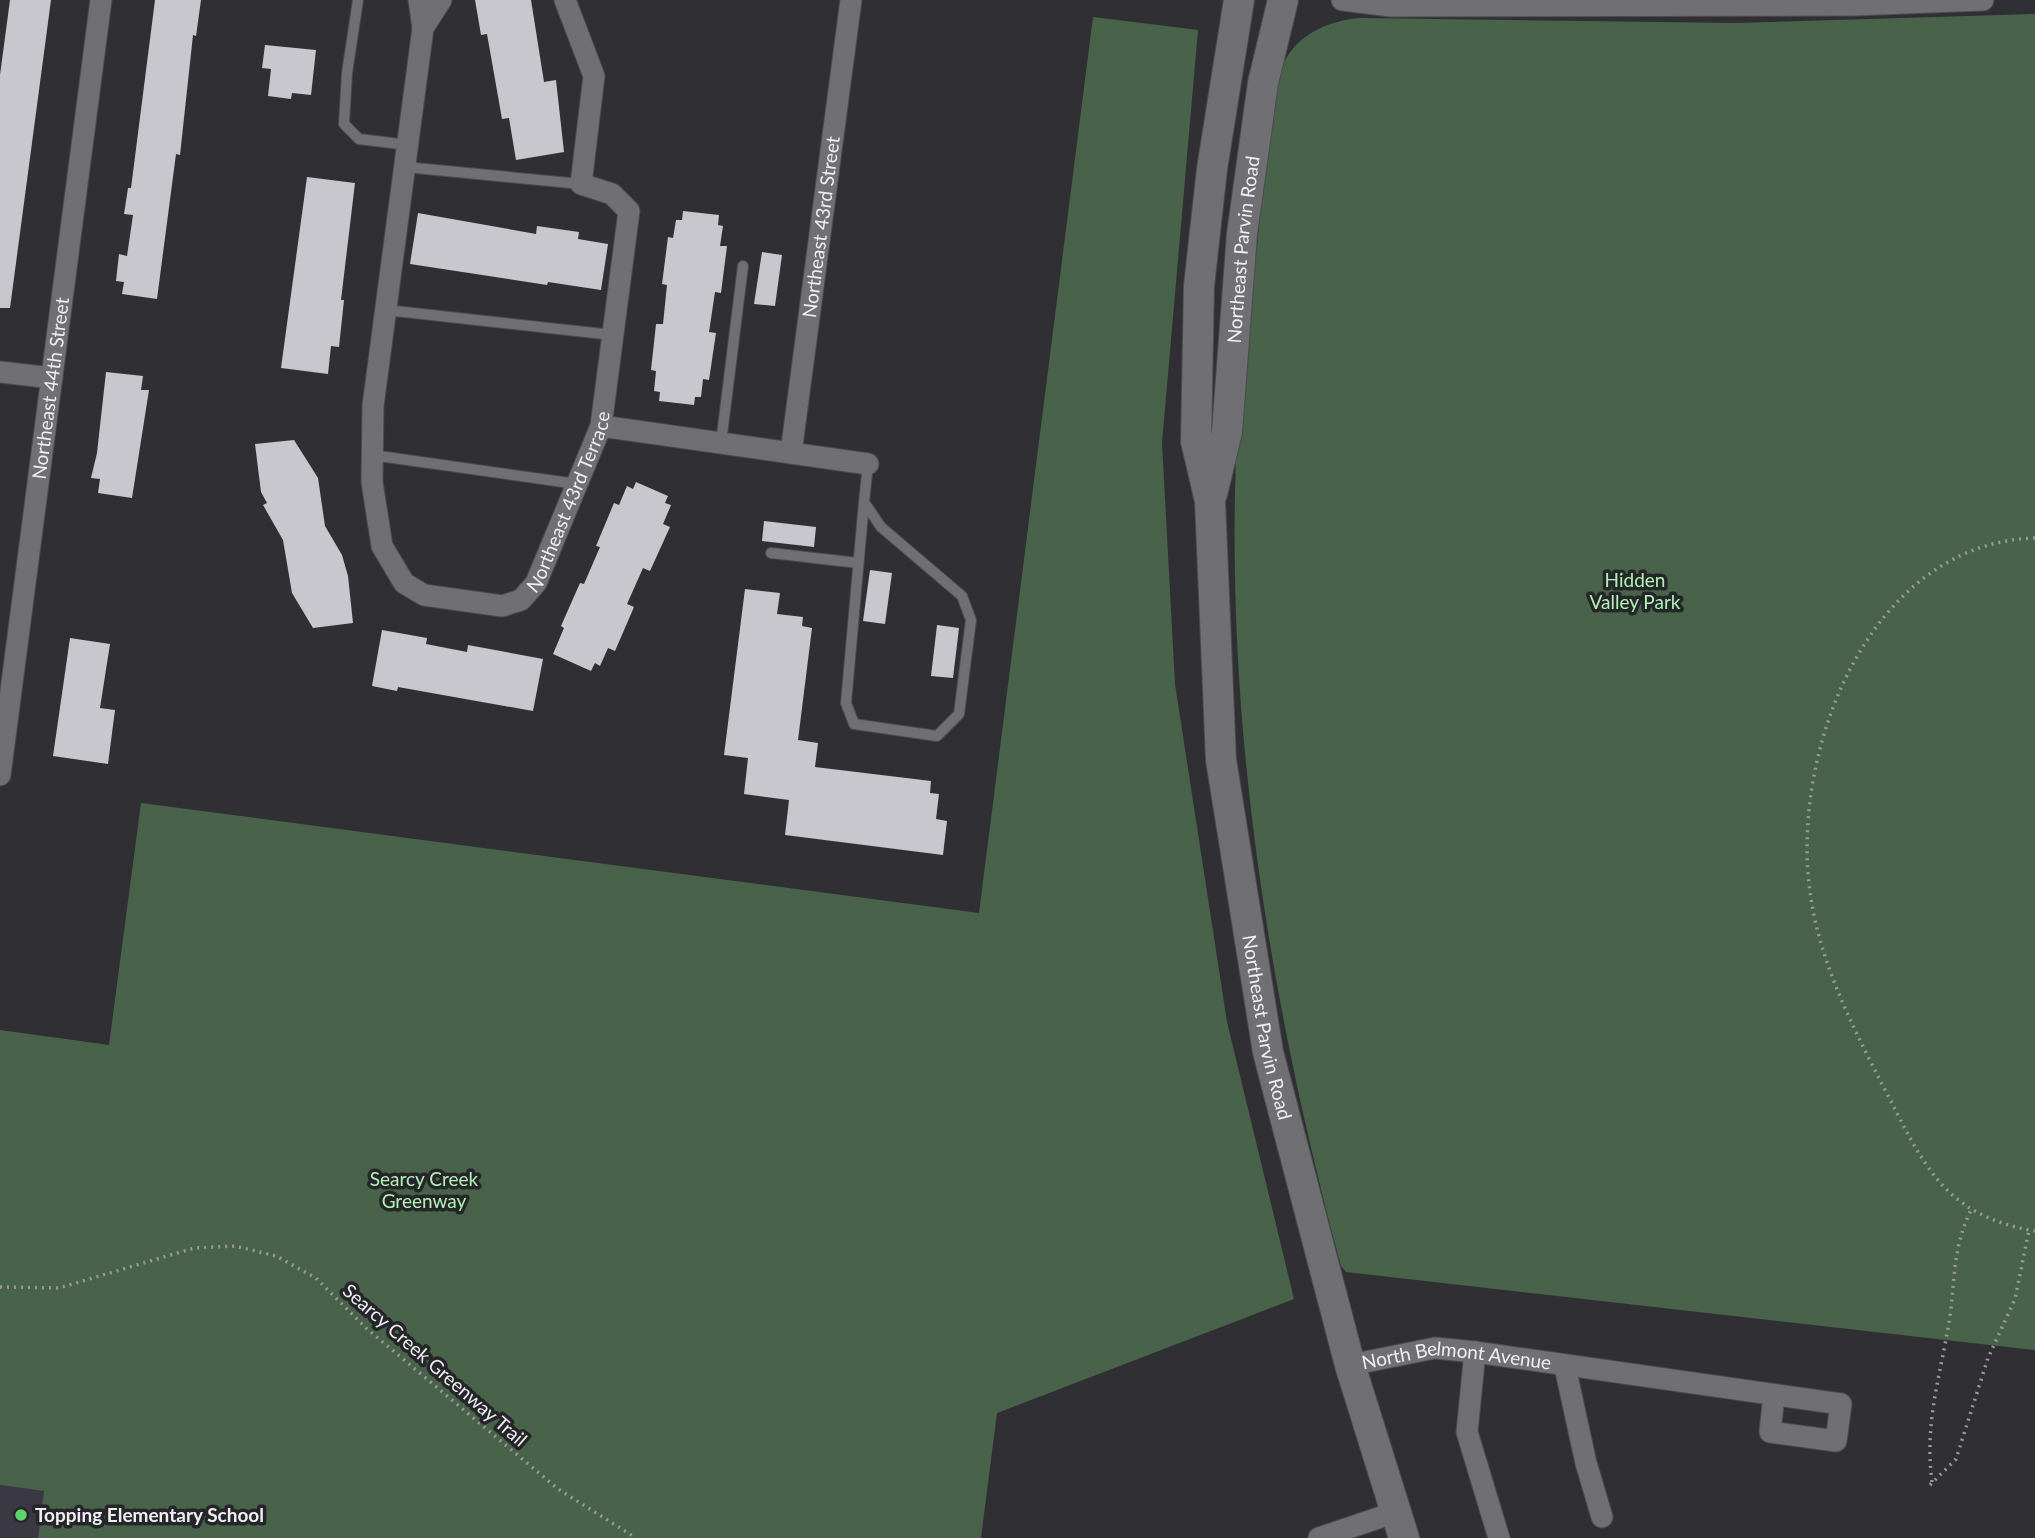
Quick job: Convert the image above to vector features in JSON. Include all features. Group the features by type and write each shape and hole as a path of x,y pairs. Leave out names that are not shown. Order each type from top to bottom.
{"main road":[{"name":"Northeast Parvin Road","path":"1239,0 1212,169 1199,286 1196,440 1210,501 1221,760 1264,1026 1350,1365 1400,1525"},
{"name":"Northeast Parvin Road","path":"1210,501 1227,432 1242,234 1263,83 1283,0"}],"street":[{"name":"Northeast 44th Street","path":"0,775 102,0"},
{"name":"Northeast 43rd Terrace","path":"419,0 423,28 373,406 372,482 382,545 404,583 424,595 502,606 521,600 536,583 601,426 629,211 612,194 581,184"},
{"name":"Northeast 43rd Terrace","path":"423,28 441,0"},
{"path":"565,0 594,76 581,184"},
{"name":"Northeast 43rd Street","path":"791,453 851,0"},
{"path":"1342,0 1391,6 1983,0"},
{"path":"0,372 52,378"},
{"path":"601,426 868,464"},
{"name":"North Belmont Avenue","path":"1350,1365 1435,1348 1774,1395"},
{"path":"1475,1352 1468,1432 1500,1538"},
{"name":"North Belmont Avenue","path":"1565,1367 1586,1464 1602,1517"},
{"path":"1319,1538 1400,1525"}],"lane":[{"path":"358,0 347,73 344,124 359,139 408,145"},
{"path":"405,167 581,184"},
{"path":"721,443 743,266"},
{"path":"386,310 613,335"},
{"path":"372,455 577,484"},
{"path":"864,502 881,527 962,596 971,620 959,714 937,736 854,724 846,703 858,563 864,502 868,464"},
{"path":"771,553 858,563"}],"path":[{"path":"1971,1210 1959,1235 1950,1317 1927,1447 1931,1484 1956,1459 1988,1358 2015,1299 2032,1230 1997,1222 1971,1210 1950,1194 1924,1161 1865,1051 1818,932 1811,900 1807,857 1808,806 1816,756 1835,702 1850,671 1886,616 1926,575 1948,561 1998,541 2035,538"},
{"name":"Searcy Creek Greenway Trail","path":"0,1287 59,1288 194,1248 235,1246 276,1256 316,1278 366,1328 558,1489 636,1538"}],"shaded area":[{"name":"Topping Elementary School","path":"0,1485 44,1491 38,1538 0,1538"}],"green space":[{"name":"Hidden Valley Park","path":"2035,14 2035,1350 1346,1272 1341,1266 1317,1171 1276,980 1248,787 1235,592 1235,494 1243,366 1267,144 1275,93 1287,57 1309,34 1339,21 1360,18 1735,23"},
{"name":"Searcy Creek Greenway","path":"1093,17 1198,30 1162,443 1175,684 1227,1022 1294,1299 997,1413 981,1538 38,1538 44,1491 0,1485 0,1030 109,1045 141,803 979,913"}],"building":[{"path":"10,0 51,0 10,308 0,308 0,75"},
{"path":"155,0 201,0 196,36 193,35 180,155 176,154 157,299 122,294 124,282 116,281 119,254 127,256 133,215 124,214 128,188 131,188"},
{"path":"475,0 531,0 544,82 556,80 564,152 516,160 509,118 502,119 487,34 481,35"},
{"path":"265,45 316,50 311,95 292,93 291,99 268,96 271,69 262,68"},
{"path":"307,177 355,183 341,300 344,300 339,347 331,346 328,374 281,368"},
{"path":"683,211 719,215 718,225 723,226 720,246 727,246 721,293 715,292 709,332 716,333 709,380 703,379 701,397 695,397 694,405 659,401 660,392 654,391 656,371 651,370 656,324 663,324 667,285 662,284 668,237 673,238 676,220 682,220"},
{"path":"418,213 536,234 537,226 579,232 578,239 608,244 601,290 548,282 547,285 410,264"},
{"path":"762,252 782,255 775,306 754,304"},
{"path":"106,372 143,376 141,390 149,390 132,498 98,493 100,479 91,478 97,453"},
{"path":"294,440 318,478 325,526 342,555 348,576 353,623 313,628 292,593 283,540 263,505 267,503 261,492 255,444"},
{"path":"636,482 668,496 665,503 671,505 663,524 670,527 650,571 643,568 627,604 634,607 615,651 608,648 600,666 595,663 591,671 553,654 564,628 561,626 600,547 596,546 614,503 619,505 627,486 633,489"},
{"path":"764,521 816,527 814,547 762,541"},
{"path":"870,570 892,573 885,624 863,621"},
{"path":"745,589 780,593 777,614 803,617 802,626 812,628 798,740 818,743 815,767 931,781 930,793 939,794 936,819 947,821 943,855 785,835 789,800 744,794 748,758 724,755"},
{"path":"937,625 959,628 953,678 931,676"},
{"path":"382,630 427,638 426,644 467,652 468,645 543,659 533,711 398,687 397,691 372,686"},
{"path":"70,638 110,644 100,708 115,710 108,764 53,756"}],"place":[{"name":"Topping Elementary School","path":"21,1515"}]}
